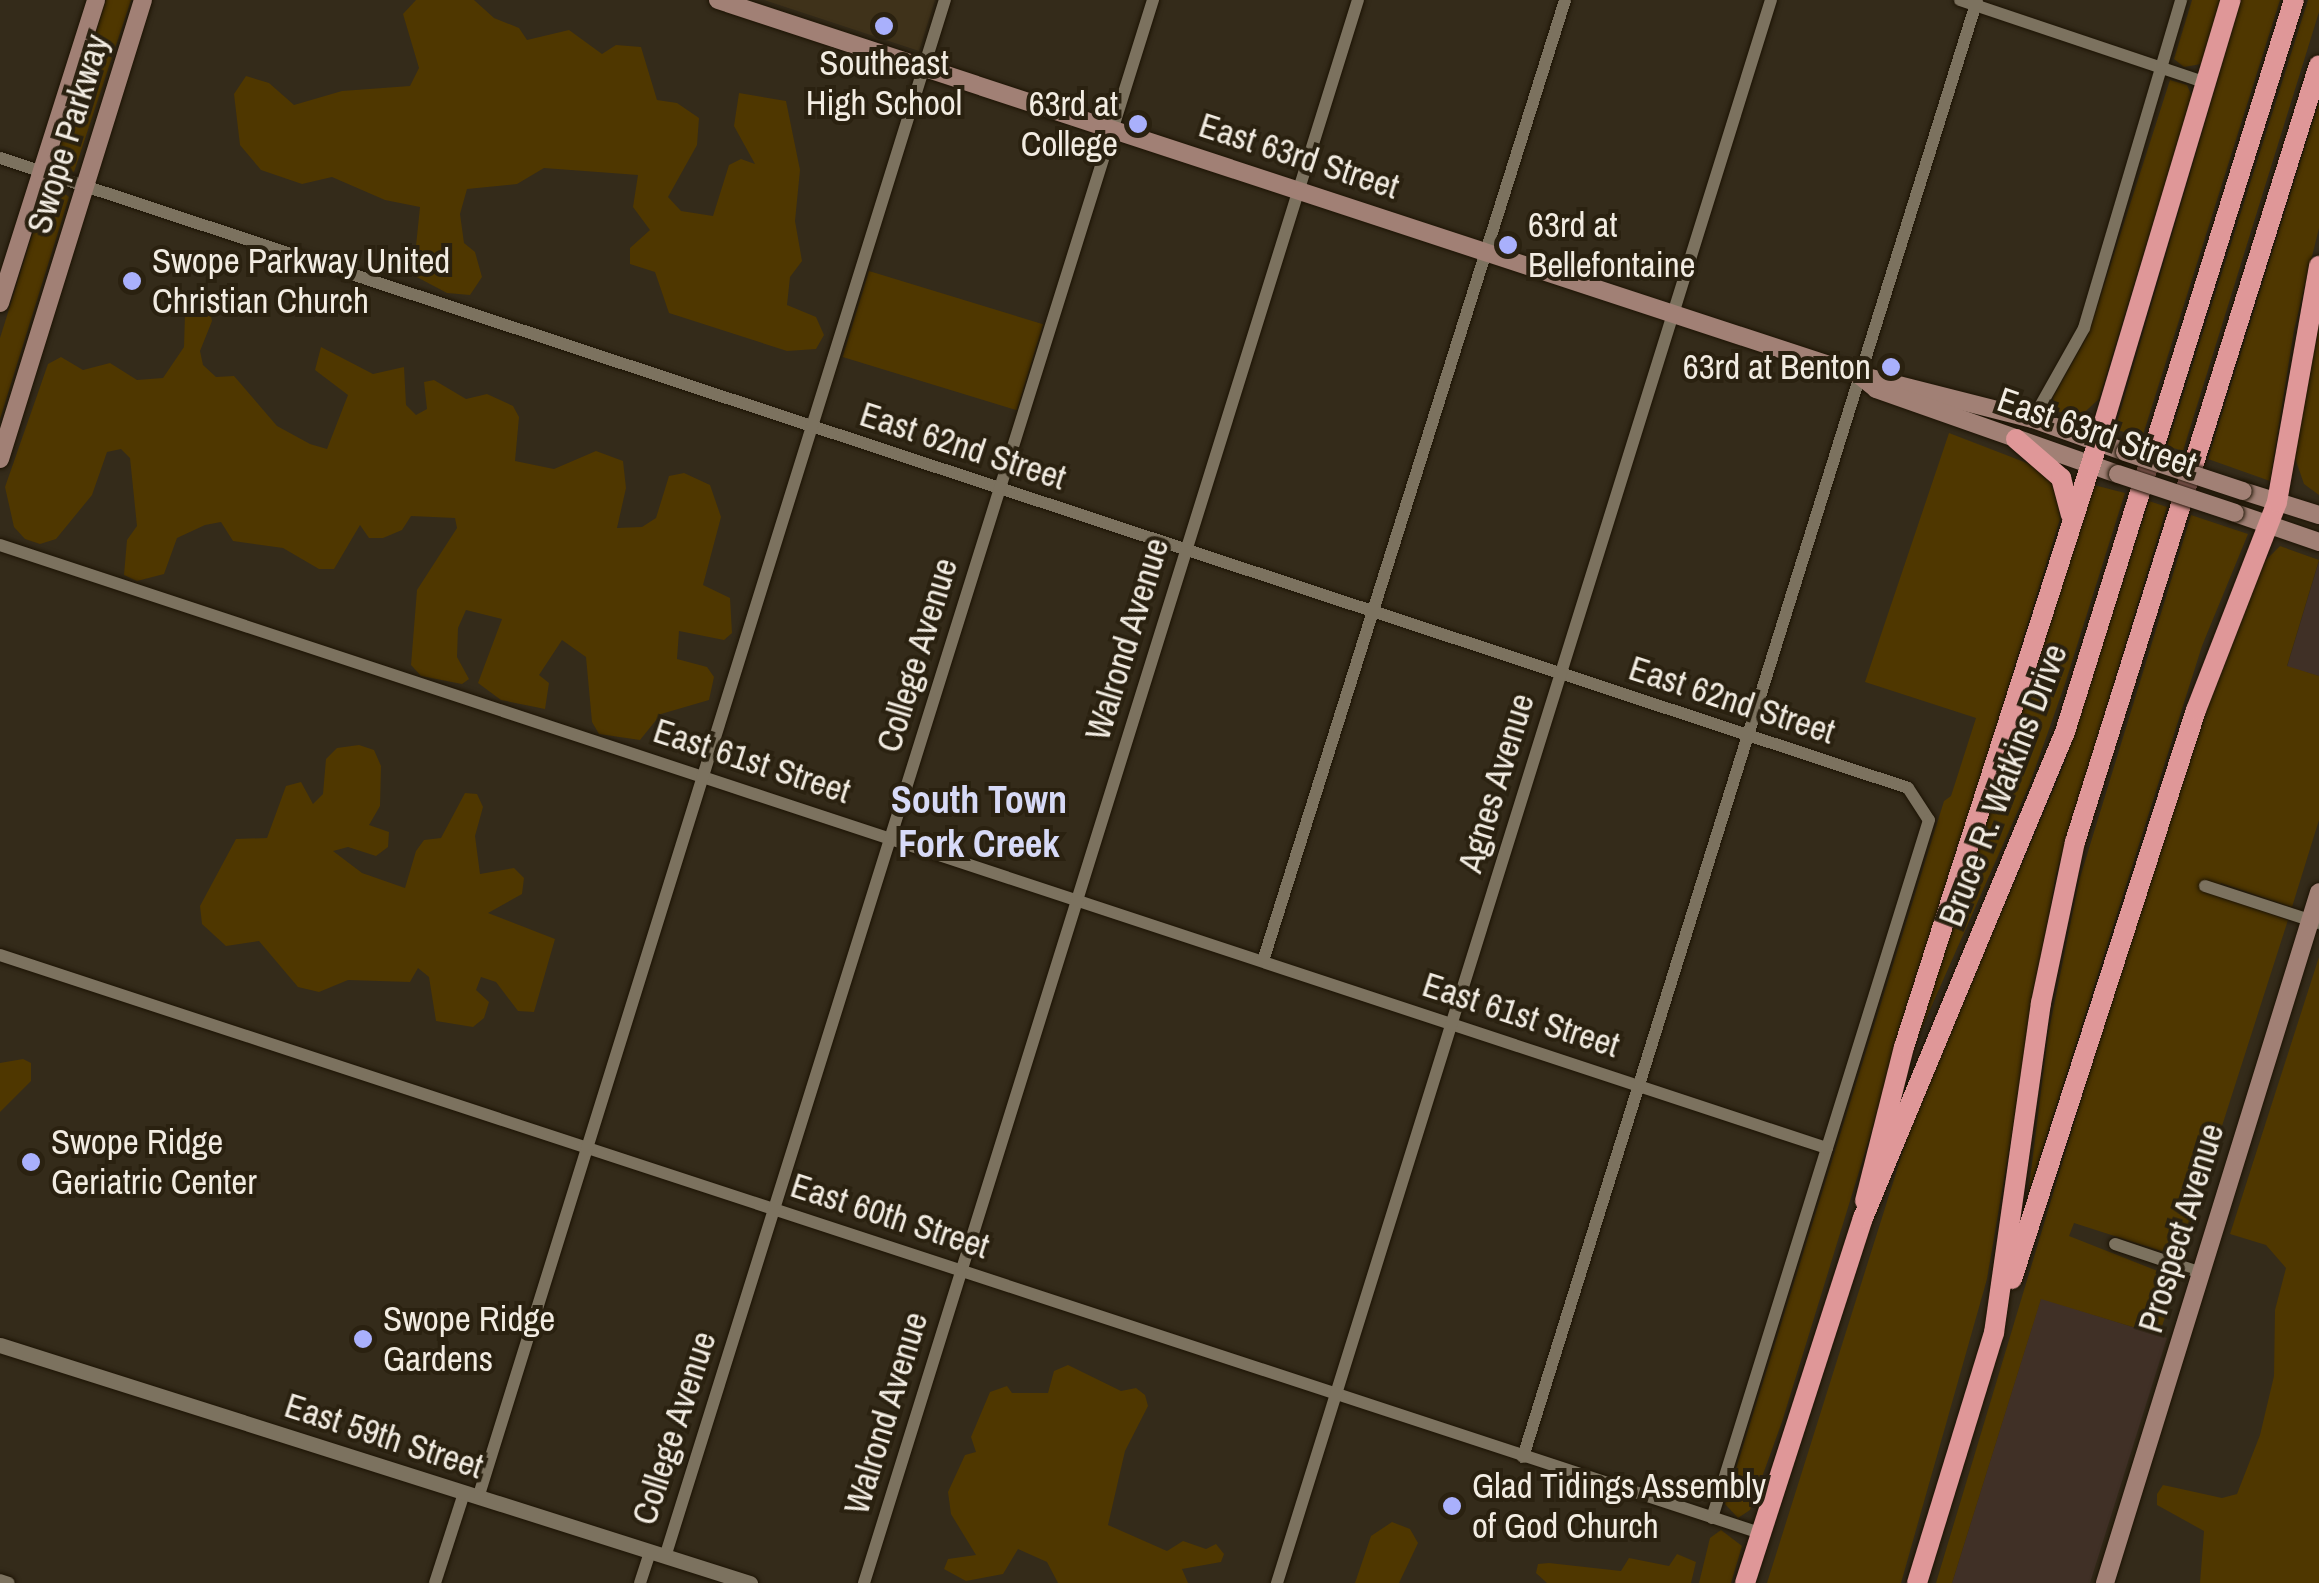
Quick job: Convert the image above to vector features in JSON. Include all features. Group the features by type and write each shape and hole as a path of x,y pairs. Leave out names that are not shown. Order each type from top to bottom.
{"highway":[{"path":"1863,1218 1868,1174 1904,1047 2098,442 2230,0"},
{"name":"Bruce R. Watkins Drive","path":"1746,1583 1863,1218 2065,732 2294,0"},
{"path":"1994,1333 2041,1003 2075,842 2319,66"},
{"path":"1917,1583 2196,710 2277,502 2319,266"},
{"path":"2016,439 2061,478 2072,518"}],"main road":[{"name":"Swope Parkway","path":"0,303 96,0"},
{"name":"Swope Parkway","path":"0,459 144,0"},
{"name":"East 63rd Street","path":"718,0 1859,375 2033,419 2319,515"},
{"name":"East 63rd Street","path":"1859,375 1876,389 2319,542"},
{"name":"Prospect Avenue","path":"2105,1583 2315,921 2319,892"}],"street":[{"path":"435,1583 471,1495 586,1146 945,0"},
{"name":"College Avenue","path":"640,1583 658,1554 775,1209 1153,0"},
{"name":"Walrond Avenue","path":"864,1583 1358,0"},
{"path":"1263,961 1565,0"},
{"name":"Agnes Avenue","path":"1277,1583 1771,0"},
{"path":"1960,0 1976,2 2204,82"},
{"path":"2033,419 2084,328 2181,0"},
{"path":"1524,1456 1976,2"},
{"name":"East 62nd Street","path":"0,158 1908,788 1929,820 1827,1148"},
{"name":"East 61st Street","path":"0,545 1827,1148"},
{"path":"2205,886 2315,921"},
{"name":"East 60th Street","path":"0,955 1760,1533"},
{"path":"1712,1518 1827,1148"},
{"path":"2115,1244 2201,1273"},
{"name":"East 59th Street","path":"0,1345 750,1583"},
{"path":"0,1580 9,1583"}],"shaded area":[{"path":"106,0 131,0 74,172 56,165 57,156"},
{"path":"416,0 474,0 494,18 519,28 527,40 569,30 602,54 616,45 641,47 657,100 677,103 699,118 697,145 668,197 681,211 713,216 729,165 741,159 755,164 734,126 739,93 786,101 800,170 795,221 802,261 790,277 787,305 816,317 824,335 816,349 787,351 669,313 655,272 630,264 630,248 650,230 633,207 638,175 544,168 517,184 467,189 460,214 464,243 475,252 482,277 470,295 447,293 413,275 420,207 385,200 332,177 302,184 261,170 240,145 234,94 246,76 269,83 294,105 342,91 410,86 419,68 403,14"},
{"name":"Southeast High School","path":"764,0 935,0 919,51"},
{"path":"2192,0 2222,0 2201,64 2184,67 2174,59"},
{"path":"2241,0 2280,0 2142,438 2115,429"},
{"path":"2308,0 2319,0 2319,12 2183,451 2167,446"},
{"path":"2170,80 2187,85 2192,97 2099,399 2078,418 2054,410 2053,397 2088,335"},
{"path":"2319,102 2319,228 2294,330 2270,481 2208,459"},
{"path":"55,187 69,197 0,419 0,338 46,191"},
{"path":"869,271 1043,324 1017,410 843,357"},
{"path":"2319,296 2319,495 2304,484 2295,458"},
{"path":"195,304 209,305 212,321 200,351 203,365 216,377 234,376 277,426 310,444 327,449 348,395 315,370 321,347 373,374 404,367 406,405 416,415 427,409 424,382 434,380 466,399 487,394 513,406 519,417 515,461 554,469 596,451 623,461 626,488 617,528 642,527 656,518 669,476 684,473 710,485 721,517 703,585 730,598 732,633 724,640 679,631 677,659 707,667 714,677 709,700 661,714 640,740 599,734 592,722 586,657 562,640 539,675 549,683 545,709 501,700 478,683 502,619 466,610 458,628 457,657 469,679 462,684 421,676 411,665 417,590 457,528 455,518 411,516 402,530 383,538 369,538 360,525 334,569 319,569 283,548 233,541 221,522 205,525 177,538 164,574 137,581 124,575 127,540 137,526 130,458 121,449 107,452 92,495 56,539 40,544 25,539 14,527 5,487 48,364 61,357 83,370 110,363 137,380 163,378 184,347 185,314"},
{"path":"1949,433 2037,467 2055,483 2060,519 1782,1422 1750,1510 1738,1518 1725,1504 1944,801 1951,796 1976,718 1865,682"},
{"path":"2094,485 2125,493 2065,684 2029,786 1913,1048"},
{"path":"2149,501 2167,507 2056,874 1987,1279 1901,1583 1767,1583 1913,1119 2064,765"},
{"path":"2191,515 2248,534 2202,646 2028,1195 2048,1035 2079,881"},
{"path":"2280,546 2319,560 2287,666 2319,676 2319,820 2292,907 2221,883 2216,895 2288,920 2180,1257 2074,1223 2069,1236 2178,1279 2159,1335 2041,1299 1952,1583 1936,1583 2176,784 2262,564"},
{"path":"2319,561 2319,676 2287,667"},
{"path":"359,745 374,750 381,766 380,806 369,825 389,832 388,847 376,856 348,847 333,851 362,873 405,888 416,851 424,840 441,838 465,793 477,794 483,807 475,836 480,874 514,868 524,878 522,894 488,913 555,939 534,1012 518,1011 496,982 481,977 476,990 489,1002 484,1018 473,1027 436,1021 429,977 418,968 410,982 348,980 319,992 298,987 259,941 226,946 202,924 200,906 236,839 267,838 286,786 301,782 313,804 323,794 326,759 337,748"},
{"path":"2319,957 2319,1583 2200,1583 2204,1531 2157,1505 2157,1494 2163,1485 2222,1498 2237,1494 2260,1435 2274,1376 2275,1310 2286,1268 2266,1245 2230,1234"},
{"path":"23,1059 31,1063 31,1081 0,1112 0,1063"},
{"path":"2041,1298 2167,1338 2090,1583 1952,1583"},
{"path":"1068,1365 1121,1391 1136,1388 1145,1395 1148,1406 1125,1451 1108,1525 1167,1551 1183,1541 1206,1549 1216,1544 1224,1554 1221,1562 1182,1569 1188,1583 1058,1583 1047,1562 1018,1549 1003,1574 966,1581 944,1569 948,1559 976,1555 951,1514 948,1492 965,1455 976,1452 971,1437 990,1392 1007,1386 1012,1393 1048,1393 1054,1371"},
{"path":"1392,1522 1410,1529 1418,1543 1399,1583 1355,1583 1371,1536"},
{"path":"1721,1530 1742,1546 1731,1583 1699,1583 1710,1538"},
{"path":"1677,1554 1696,1562 1691,1583 1547,1583 1536,1573 1538,1564 1549,1563 1621,1571 1629,1558 1669,1566"}],"place":[{"name":"Southeast High School","path":"884,26"},
{"name":"63rd at College","path":"1138,124"},
{"name":"63rd at Bellefontaine","path":"1508,245"},
{"name":"Swope Parkway United Christian Church","path":"132,281"},
{"name":"63rd at Benton","path":"1891,367"},
{"name":"Swope Ridge Geriatric Center","path":"31,1162"},
{"name":"Swope Ridge Gardens","path":"363,1339"},
{"name":"Glad Tidings Assembly of God Church","path":"1452,1506"}],"district":[{"name":"South Town Fork Creek","path":"979,822"}]}
